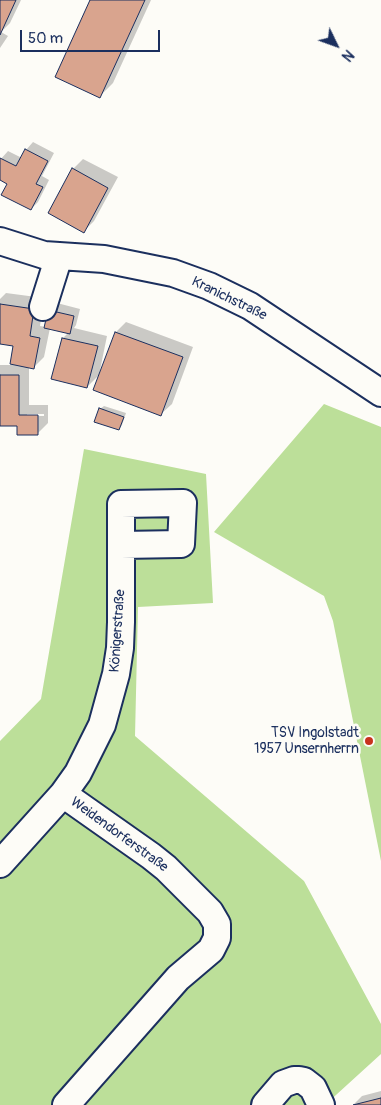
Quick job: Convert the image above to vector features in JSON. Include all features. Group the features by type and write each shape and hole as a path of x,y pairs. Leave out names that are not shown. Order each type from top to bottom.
{"street":[{"name":"Kranichstraße","path":"0,241 44,255 104,259 173,273 208,286 250,306 381,393"},
{"path":"43,307 59,256"},
{"name":"Königerstraße","path":"63,794 78,772 98,733 110,700 120,648 122,622 121,545"},
{"name":"Weidendorferstraße","path":"0,864 63,794 166,868 210,912 218,931 211,950 178,978 66,1105"},
{"path":"265,1105 283,1084 294,1080 304,1081 309,1084 316,1092 321,1105"}],"green space":[{"name":"TSV Ingolstadt 1957 Unsernherrn","path":"324,404 381,427 381,861 333,621 324,596 214,532"},
{"path":"84,449 206,474 213,603 138,607 135,736 304,881 381,1024 381,1054 325,1105 0,1105 0,741 41,699"}],"building":[{"path":"0,0 16,0 0,35"},
{"path":"90,0 145,0 100,98 55,77"},
{"path":"25,149 48,161 36,184 43,187 31,210 1,195 7,184 0,180 0,158 16,166"},
{"path":"72,168 108,188 84,233 48,213"},
{"path":"0,304 34,309 30,336 40,338 34,369 10,364 13,346 0,344"},
{"path":"48,310 74,316 70,334 44,328"},
{"path":"115,332 183,357 161,416 93,390"},
{"path":"62,338 98,346 87,388 51,379"},
{"path":"0,375 19,375 19,415 38,415 38,435 17,435 17,426 0,426"},
{"path":"99,408 124,417 119,430 94,422"},
{"path":"381,1098 381,1105 353,1105"}],"place":[{"name":"TSV Ingolstadt 1957 Unsernherrn","path":"369,741"}]}
